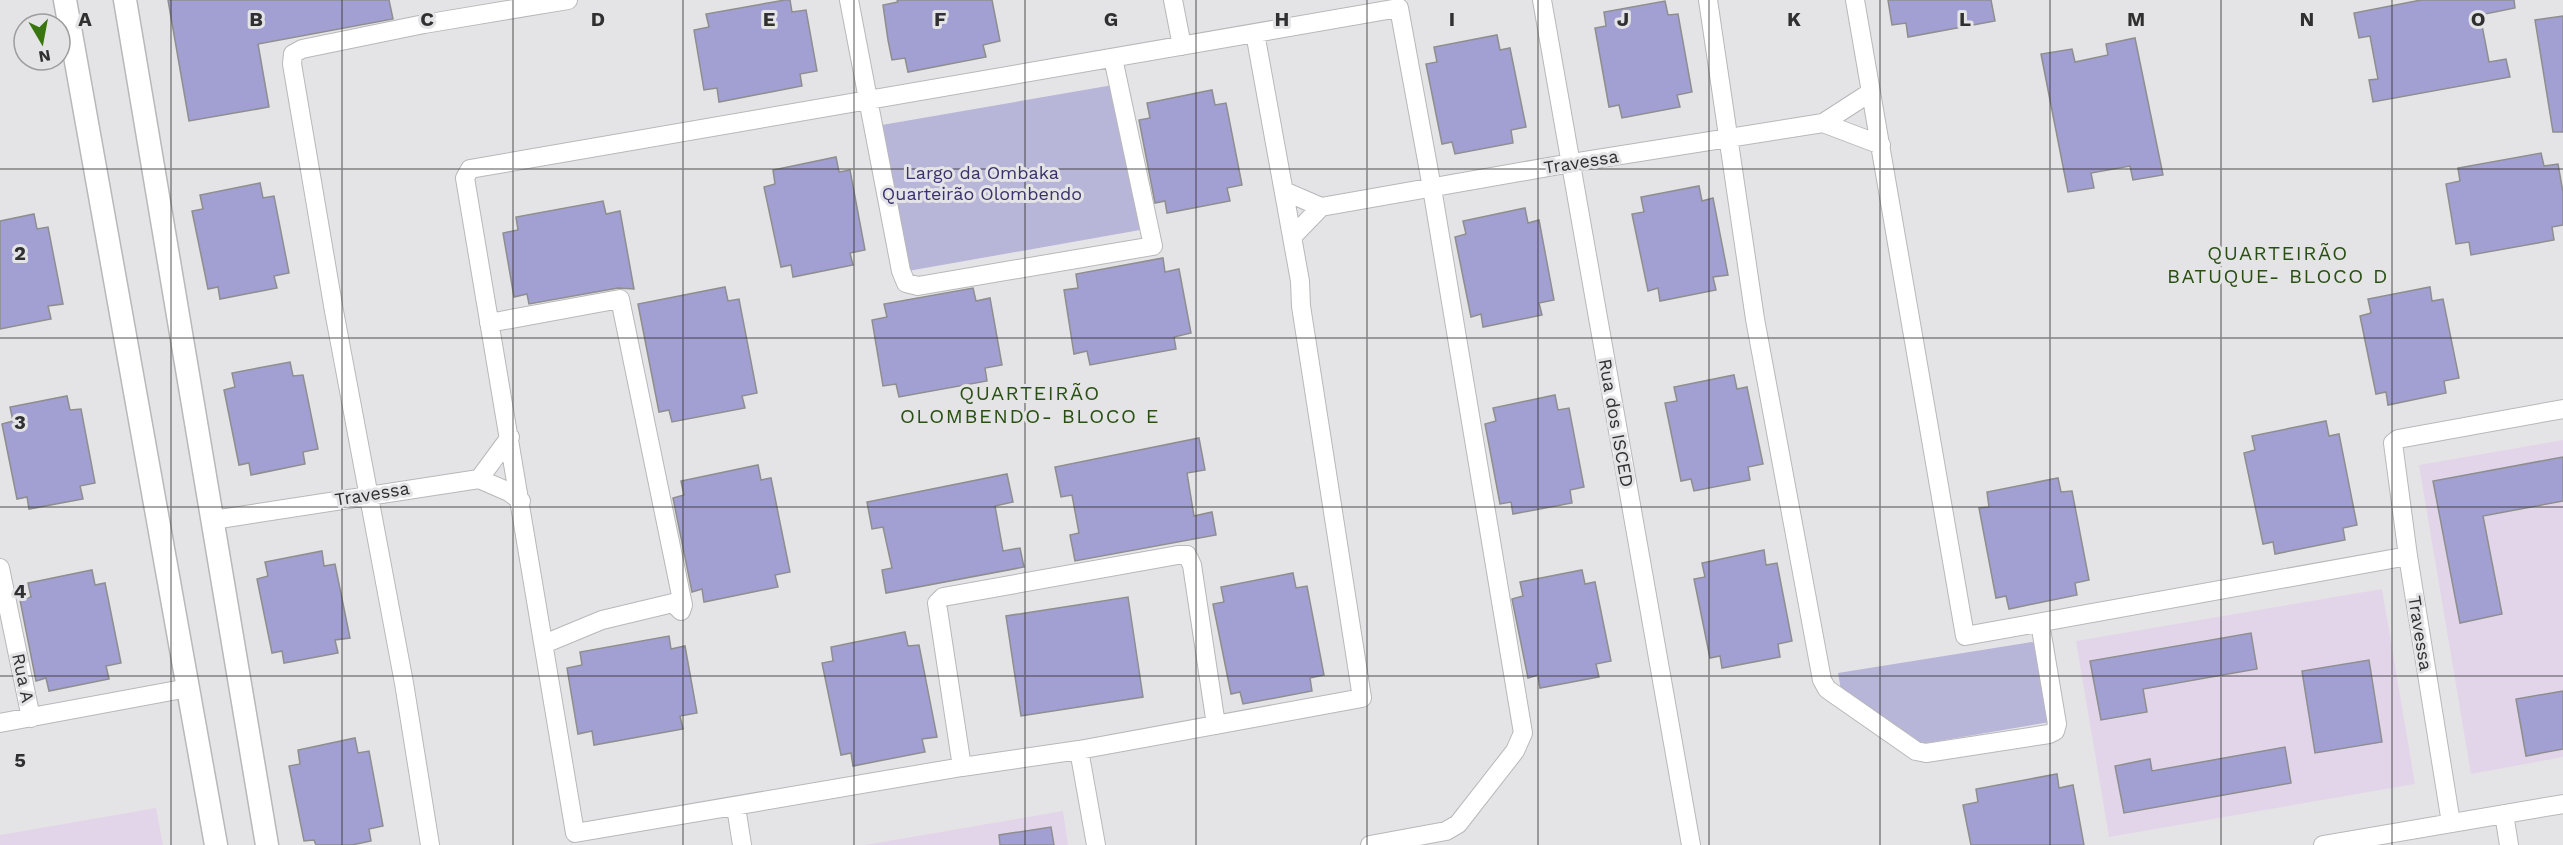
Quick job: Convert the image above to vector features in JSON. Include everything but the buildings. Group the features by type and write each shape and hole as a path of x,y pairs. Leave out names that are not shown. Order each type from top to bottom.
{"street":[{"path":"64,0 216,845"},
{"path":"125,0 267,845"},
{"path":"430,845 404,682 313,189 292,64 293,54 302,49 424,24 568,0"},
{"path":"849,0 866,100 901,271 906,283 918,286 1153,246 1113,58"},
{"path":"1173,0 1182,46"},
{"name":"Rua dos ISCED","path":"1542,0 1690,845"},
{"path":"1708,0 1755,319 1822,680 1827,689 1916,751 1926,753 2049,734 2055,731 2057,724 2040,623"},
{"path":"1855,0 1965,636 2408,556"},
{"path":"1255,33 1292,237 1362,698 1216,725 1079,750 962,767 575,833 465,178 470,169 1399,8 1432,188 1523,733 1515,751 1458,824 1446,831 1370,845"},
{"path":"1823,123 1871,93"},
{"name":"Travessa","path":"1321,207 1571,163 1823,123 1881,145"},
{"path":"1284,191 1321,207 1292,237"},
{"path":"489,323 620,299 683,604 681,611 673,603 602,620 544,644"},
{"name":"Travessa","path":"2451,823 2408,556 2393,443 2398,439 2563,409"},
{"path":"510,437 479,478 509,492 521,501"},
{"name":"Travessa","path":"213,520 479,478"},
{"path":"962,767 937,603 943,597 1178,555 1187,555 1192,565 1216,725"},
{"name":"Rua A","path":"0,568 31,718"},
{"path":"0,723 188,688"},
{"path":"1079,750 1096,845"},
{"path":"2323,845 2563,804"},
{"path":"736,807 742,845"},
{"path":"2504,814 2509,845"}],"shaded area":[{"path":"2563,440 2563,757 2471,774 2419,465"},
{"path":"2382,589 2415,784 2109,837 2076,641"},
{"path":"156,808 163,845 0,845 0,835"},
{"path":"1063,811 1068,845 865,845"}],"green space":[{"name":"Largo da Ombaka Quarteirão Olombendo","path":"1113,85 1140,230 908,271 882,125"},
{"path":"2032,642 2039,646 2050,722 1921,744 1841,690 1838,673"}],"district":[{"name":"QUARTEIRÃO BATUQUE- BLOCO D","path":"2278,264"},
{"name":"QUARTEIRÃO OLOMBENDO- BLOCO E","path":"1030,404"}]}
